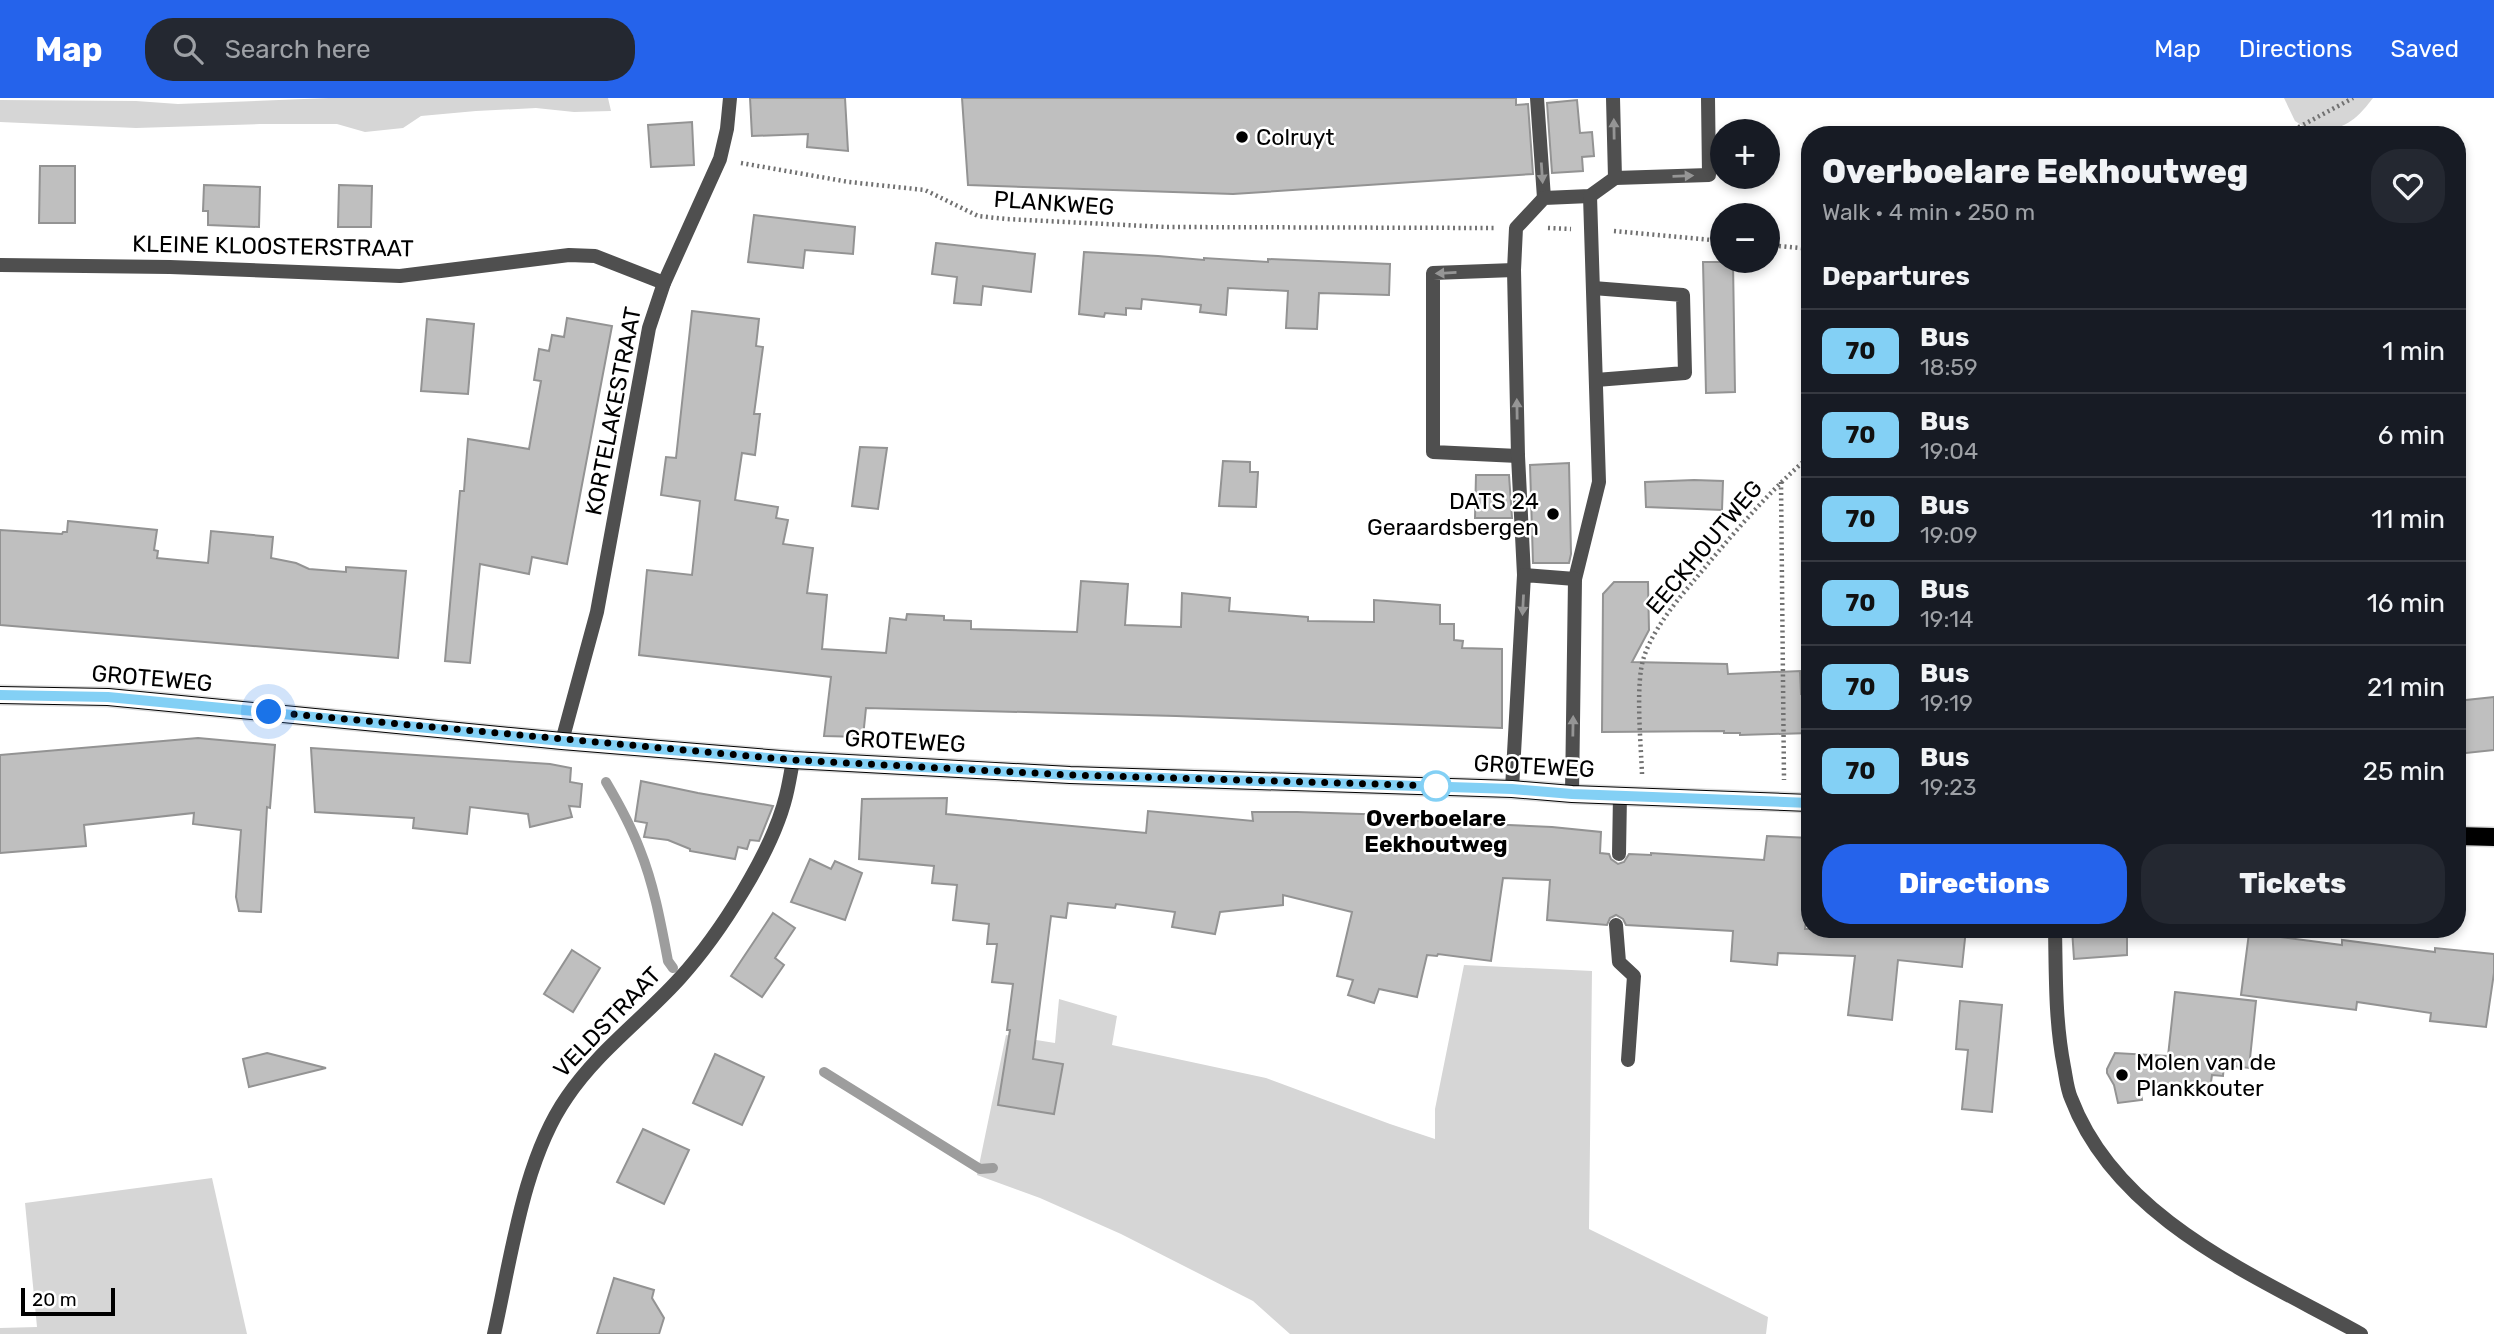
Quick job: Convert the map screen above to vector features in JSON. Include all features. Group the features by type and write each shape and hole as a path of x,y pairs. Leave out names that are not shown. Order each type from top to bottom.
{"main road":[{"name":"GROTEWEG","path":"0,695 108,697 562,741 793,760 1070,775 1512,789 1572,794 1801,803"},
{"path":"2466,836 2494,837"}],"street":[{"name":"KORTELAKESTRAAT","path":"562,741 597,612 649,328 664,283 720,159 730,98"},
{"path":"1537,98 1544,198"},
{"path":"1613,98 1615,178"},
{"path":"1512,789 1524,575 1518,456 1514,270 1516,228 1544,198 1590,196 1615,178 1709,175 1709,98"},
{"path":"1572,794 1575,579 1599,482 1590,196"},
{"name":"KLEINE KLOOSTERSTRAAT","path":"0,265 156,266 400,276 582,255 595,256 664,283"},
{"path":"1514,270 1433,273 1433,452 1518,456"},
{"path":"1593,288 1683,295 1685,373 1596,380"},
{"path":"1524,575 1575,579"},
{"name":"VELDSTRAAT","path":"494,1334 533,1162 565,1099 589,1068 680,978 729,914 763,856 786,798 793,760"},
{"path":"1619,854 1620,795"},
{"path":"1616,925 1619,962 1634,976 1628,1060"},
{"path":"2055,938 2057,1032 2067,1084 2070,1097 2101,1156 2145,1204 2193,1241 2361,1334"}],"path":[{"path":"2301,126 2353,98"},
{"name":"PLANKWEG","path":"720,159 849,182 925,190 978,216 1006,219 1166,227 1394,226"},
{"path":"1642,233 1710,240"},
{"path":"1780,246 1801,248"},
{"name":"EECKHOUTWEG","path":"1642,796 1640,690 1643,657 1681,596 1720,549 1801,464"},
{"path":"1781,482 1785,802"}],"shaded area":[{"path":"329,98 608,98 611,111 574,112 536,108 476,111 421,116 403,128 365,132 337,124 136,128 0,122 0,100 178,104"},
{"path":"2284,98 2373,98 2360,113 2341,126 2303,126 2295,121"},
{"path":"1464,965 1592,971 1589,1229 1768,1317 1766,1334 1290,1334 1253,1301 1121,1234 1040,1198 977,1175 1006,1035 1055,1043 1059,999 1117,1016 1112,1045 1266,1078 1435,1139 1435,1109"},
{"path":"212,1178 247,1334 0,1334 0,1328 37,1327 25,1203"}],"building":[{"path":"750,98 845,98 848,151 807,147 808,134 752,136"},
{"name":"Colruyt","path":"962,98 1516,98 1516,105 1528,104 1533,174 1233,194 968,185"},
{"path":"1577,100 1580,133 1592,132 1594,156 1582,157 1583,171 1552,173 1547,103"},
{"path":"692,122 694,165 651,167 648,125"},
{"path":"40,166 75,166 75,223 39,223"},
{"path":"204,185 260,187 259,227 208,225 208,211 203,211"},
{"path":"339,185 372,186 371,227 338,227"},
{"path":"754,215 855,227 853,254 805,250 803,268 748,262"},
{"path":"936,243 1035,254 1031,292 983,286 981,305 954,303 957,277 932,274"},
{"path":"1084,252 1204,260 1268,262 1268,259 1390,264 1389,295 1319,293 1317,329 1286,328 1288,291 1228,288 1226,315 1200,312 1201,305 1142,299 1141,309 1126,308 1126,315 1105,313 1104,317 1079,314"},
{"path":"1703,262 1710,262 1710,273 1733,273 1735,392 1706,393"},
{"path":"692,311 759,319 756,346 763,347 754,414 760,414 755,455 742,453 735,500 778,507 776,518 788,520 783,544 813,548 807,593 827,595 822,649 886,653 890,618 906,620 907,614 971,621 971,629 1077,632 1081,581 1128,584 1125,625 1181,627 1182,593 1230,598 1229,611 1308,617 1308,621 1374,622 1374,600 1440,605 1440,624 1454,624 1454,640 1463,641 1462,648 1502,649 1502,728 866,708 863,737 824,736 831,677 639,655 647,570 692,575 700,501 661,495 666,457 676,458"},
{"path":"567,318 612,326 567,564 532,557 529,574 480,564 470,663 445,661 460,491 464,491 468,439 529,449 541,381 534,380 539,349 549,351 552,335 564,337"},
{"path":"427,319 474,324 468,394 421,391"},
{"path":"860,447 887,448 878,509 852,506"},
{"path":"1223,461 1250,462 1250,472 1258,472 1256,507 1219,506"},
{"path":"1569,463 1569,563 1533,563 1530,465"},
{"path":"1476,475 1509,475 1512,518 1475,518"},
{"path":"1723,481 1722,510 1646,507 1645,482"},
{"path":"68,521 157,530 154,550 158,551 157,558 208,563 211,531 273,537 271,558 296,563 309,569 346,572 346,567 406,571 398,658 0,625 0,530 62,534 67,532"},
{"path":"1614,582 1648,582 1649,630 1632,662 1727,664 1728,674 1800,671 1801,733 1740,735 1724,731 1602,732 1603,594"},
{"path":"2494,697 2494,750 2466,753 2466,700"},
{"path":"198,738 275,745 270,808 267,807 261,912 239,911 236,897 241,830 193,824 194,813 84,825 86,846 0,853 0,755"},
{"path":"311,748 550,764 571,768 570,782 582,784 580,807 569,806 572,817 530,827 528,814 470,807 467,834 413,828 414,818 315,812"},
{"path":"641,781 773,806 759,841 750,840 747,849 738,847 735,859 690,851 668,840 644,837 647,823 635,821"},
{"path":"947,798 946,814 1146,833 1148,811 1253,821 1252,812 1297,812 1393,815 1392,820 1552,827 1601,832 1600,853 1609,854 1618,864 1624,862 1629,854 1651,853 1764,860 1767,836 1801,838 1801,938 1965,938 1962,967 1898,960 1892,1020 1848,1015 1855,956 1778,953 1777,965 1731,961 1733,931 1626,925 1623,919 1616,915 1610,918 1607,925 1547,920 1550,880 1503,878 1491,961 1427,955 1417,997 1379,989 1374,1003 1348,995 1353,980 1337,976 1352,912 1283,895 1283,905 1220,912 1215,934 1172,927 1175,912 1116,904 1115,908 1068,903 1066,918 1051,916 1033,1059 1063,1064 1054,1114 998,1105 1010,1030 1007,1030 1013,984 992,982 997,944 987,944 989,924 953,920 957,885 932,883 934,866 859,859 862,799"},
{"path":"810,859 831,869 835,861 862,873 845,920 791,902"},
{"path":"773,913 795,928 775,958 784,965 762,997 731,976"},
{"path":"2073,938 2127,938 2127,955 2074,959"},
{"path":"2248,938 2288,938 2342,945 2342,940 2435,952 2435,948 2494,954 2486,1027 2430,1021 2431,1013 2357,1002 2356,1010 2241,995"},
{"path":"572,950 600,968 573,1012 544,994"},
{"path":"2175,992 2256,1001 2249,1068 2224,1065 2223,1076 2212,1075 2210,1089 2140,1085 2142,1100 2118,1103 2114,1085 2107,1073 2115,1053 2168,1056"},
{"path":"1960,1001 2002,1005 1992,1112 1962,1109 1968,1050 1956,1049"},
{"path":"267,1053 326,1068 249,1087 243,1059"},
{"path":"715,1054 764,1077 742,1125 693,1103"},
{"path":"643,1129 689,1150 664,1204 617,1182"},
{"path":"614,1278 654,1290 652,1298 664,1318 659,1334 597,1334"}],"waterway":[{"path":"606,782 629,824 645,863 668,961 673,968"},
{"path":"824,1072 980,1169 993,1168"}],"bus line":[{"name":"70","path":"0,695 108,697 562,741 793,760 1070,775 1512,789 1572,794 1801,803"}],"place":[{"name":"Colruyt","path":"1242,137"},
{"name":"DATS 24 Geraardsbergen","path":"1553,514"},
{"name":"Overboelare Eekhoutweg","path":"1436,786"},
{"name":"Molen van de Plankkouter","path":"2122,1075"}],"route":[{"path":"269,712 562,741 793,760 1070,775 1440,786 1436,786"}]}
